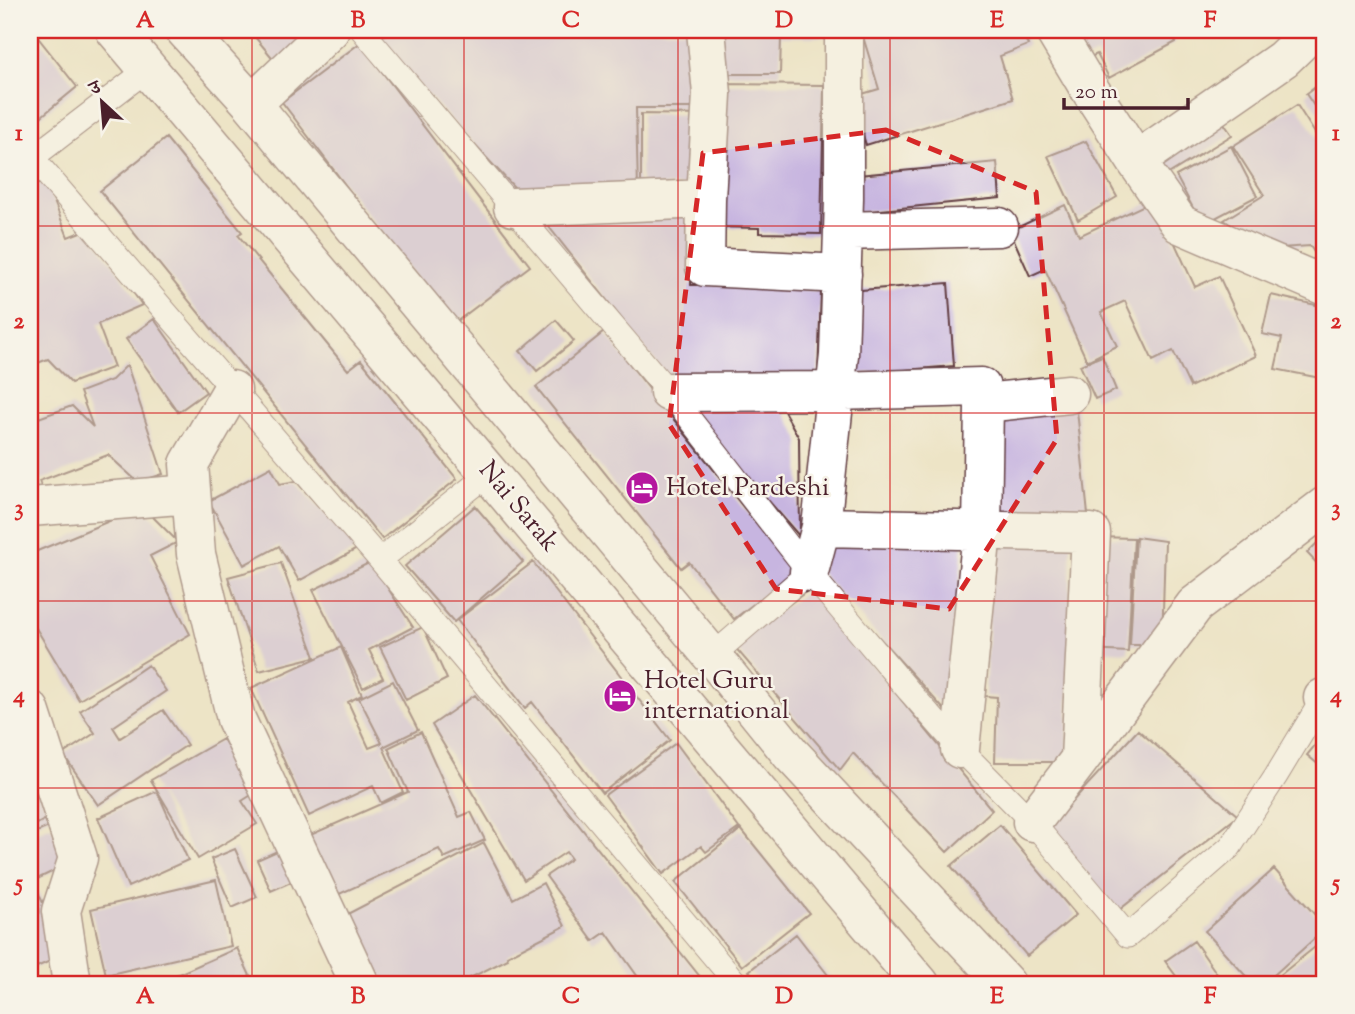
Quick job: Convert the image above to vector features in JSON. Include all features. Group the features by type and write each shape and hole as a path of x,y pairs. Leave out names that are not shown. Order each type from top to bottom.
{"street":[{"name":"Nai Sarak","path":"115,30 920,984"},
{"path":"148,69 184,30 252,104 791,754 1006,984"},
{"path":"252,104 330,30"},
{"path":"706,30 712,94 705,267 842,274"},
{"path":"809,572 821,527 839,355 844,30"},
{"path":"1054,30 1136,161 1180,224 1325,286"},
{"path":"1136,161 1283,59 1313,30"},
{"path":"513,207 706,199"},
{"path":"843,231 999,227"},
{"path":"669,392 981,387 984,403 982,531 960,749"},
{"path":"232,390 189,464 196,554 236,719 360,984"},
{"path":"984,403 1069,394"},
{"path":"30,507 191,495"},
{"path":"1032,822 1195,605 1325,506"},
{"path":"821,527 1091,533 1080,759"},
{"path":"30,709 78,858 61,911 66,983"},
{"path":"757,791 791,754"}],"lane":[{"path":"362,30 669,392 809,572 960,749 1032,822 1128,936 1230,847 1325,698"},
{"path":"148,69 31,157 380,560 737,984"},
{"path":"380,560 490,473"},
{"path":"712,656 809,572"}],"highlighted area":[{"path":"886,130 1036,192 1057,439 949,609 776,589 669,424 703,153"}],"building":[{"path":"30,30 77,87 31,125"},
{"path":"249,30 316,30 276,62"},
{"path":"403,30 697,30 706,108 636,108 638,189 527,201 374,37"},
{"path":"715,30 831,30 831,37 781,37 780,74 714,74"},
{"path":"861,30 1021,30 1028,45 1000,56 1013,99 866,145 852,97 879,89"},
{"path":"1070,30 1170,30 1176,42 1109,78 1097,54 1086,59"},
{"path":"360,43 530,266 452,325 282,102"},
{"path":"1325,80 1325,122 1306,94"},
{"path":"716,84 824,85 821,234 759,233 759,228 715,227"},
{"path":"1297,105 1325,149 1325,269 1310,246 1265,249 1224,220 1264,195 1233,146"},
{"path":"641,114 707,115 703,187 641,185"},
{"path":"1223,122 1232,135 1165,176 1158,161"},
{"path":"166,138 242,232 238,235 348,370 361,360 457,479 382,539 100,191"},
{"path":"1086,141 1117,197 1078,220 1048,156"},
{"path":"1231,146 1257,196 1202,225 1176,176"},
{"path":"997,162 1000,198 851,213 848,176"},
{"path":"46,181 68,237 88,229 142,305 98,324 114,367 71,383 48,359 30,366 30,187"},
{"path":"1155,200 1195,287 1219,276 1256,356 1190,387 1173,351 1153,361 1125,301 1101,312 1117,346 1087,361 1045,269 1030,276 1010,231 1065,205 1079,236"},
{"path":"691,207 691,285 747,285 821,291 818,375 670,380 538,213"},
{"path":"948,283 954,366 855,374 849,291"},
{"path":"1271,295 1325,307 1325,379 1275,369 1282,338 1262,334"},
{"path":"154,319 206,392 178,412 126,339"},
{"path":"556,320 574,341 537,371 520,351"},
{"path":"604,332 795,572 734,619 689,562 681,568 536,387"},
{"path":"1102,356 1116,390 1095,399 1080,365"},
{"path":"127,365 163,474 138,482 108,455 39,481 48,503 30,501 30,411 33,420 72,406 93,427 80,392 112,380"},
{"path":"776,397 799,438 800,537 687,406"},
{"path":"1076,401 1089,524 993,525 991,416"},
{"path":"271,467 280,484 296,481 357,549 299,581 279,546 244,565 209,501"},
{"path":"475,506 523,562 454,622 405,566"},
{"path":"143,507 178,542 150,556 190,634 79,700 30,618 30,554"},
{"path":"827,532 963,540 949,715 821,573"},
{"path":"1325,535 1325,572 1307,553"},
{"path":"1096,537 1134,538 1128,652 1089,650"},
{"path":"1136,537 1165,541 1162,645 1130,645"},
{"path":"1071,540 1067,762 995,762 997,697 985,696 992,542"},
{"path":"371,562 413,627 369,650 383,678 363,688 313,590"},
{"path":"533,562 670,740 602,793 532,702 525,708 457,620"},
{"path":"281,563 315,657 259,671 228,577"},
{"path":"810,589 992,810 947,852 853,753 840,770 733,645"},
{"path":"423,627 447,679 406,700 380,647"},
{"path":"341,647 362,695 348,702 369,748 382,743 359,698 393,681 418,730 383,747 403,792 381,803 373,786 309,816 251,688"},
{"path":"148,665 166,691 113,727 120,738 163,710 187,745 98,805 63,754 95,733 80,711"},
{"path":"475,695 701,978 692,984 643,984 606,932 593,941 546,876 571,859 566,852 524,880 432,725"},
{"path":"1138,730 1238,816 1119,910 1048,828"},
{"path":"421,732 459,817 471,812 485,840 444,858 439,849 326,900 299,840 408,792 388,748"},
{"path":"1325,733 1325,770 1307,755"},
{"path":"223,739 256,792 242,801 257,824 198,859 151,780"},
{"path":"676,743 739,828 706,852 701,846 663,874 605,795"},
{"path":"30,778 51,816 30,828"},
{"path":"157,791 188,860 128,887 98,818"},
{"path":"1000,825 1076,915 1027,956 951,866"},
{"path":"51,826 68,864 33,881 66,954 30,970 30,835"},
{"path":"741,829 809,913 742,966 675,882"},
{"path":"484,843 513,899 543,883 565,926 458,984 384,984 381,977 367,984 334,921"},
{"path":"286,847 300,878 271,891 257,860"},
{"path":"235,849 257,897 232,908 211,859"},
{"path":"1274,869 1325,929 1264,984 1253,984 1205,931"},
{"path":"216,880 231,946 106,975 91,909"},
{"path":"796,934 835,984 760,984 749,971"},
{"path":"1325,939 1325,984 1269,984"},
{"path":"1194,941 1224,984 1182,984 1165,961"},
{"path":"237,948 254,984 178,984 174,976"}],"place":[{"name":"Hotel Pardeshi","path":"642,488"},
{"name":"Hotel Guru international","path":"620,696"}]}
